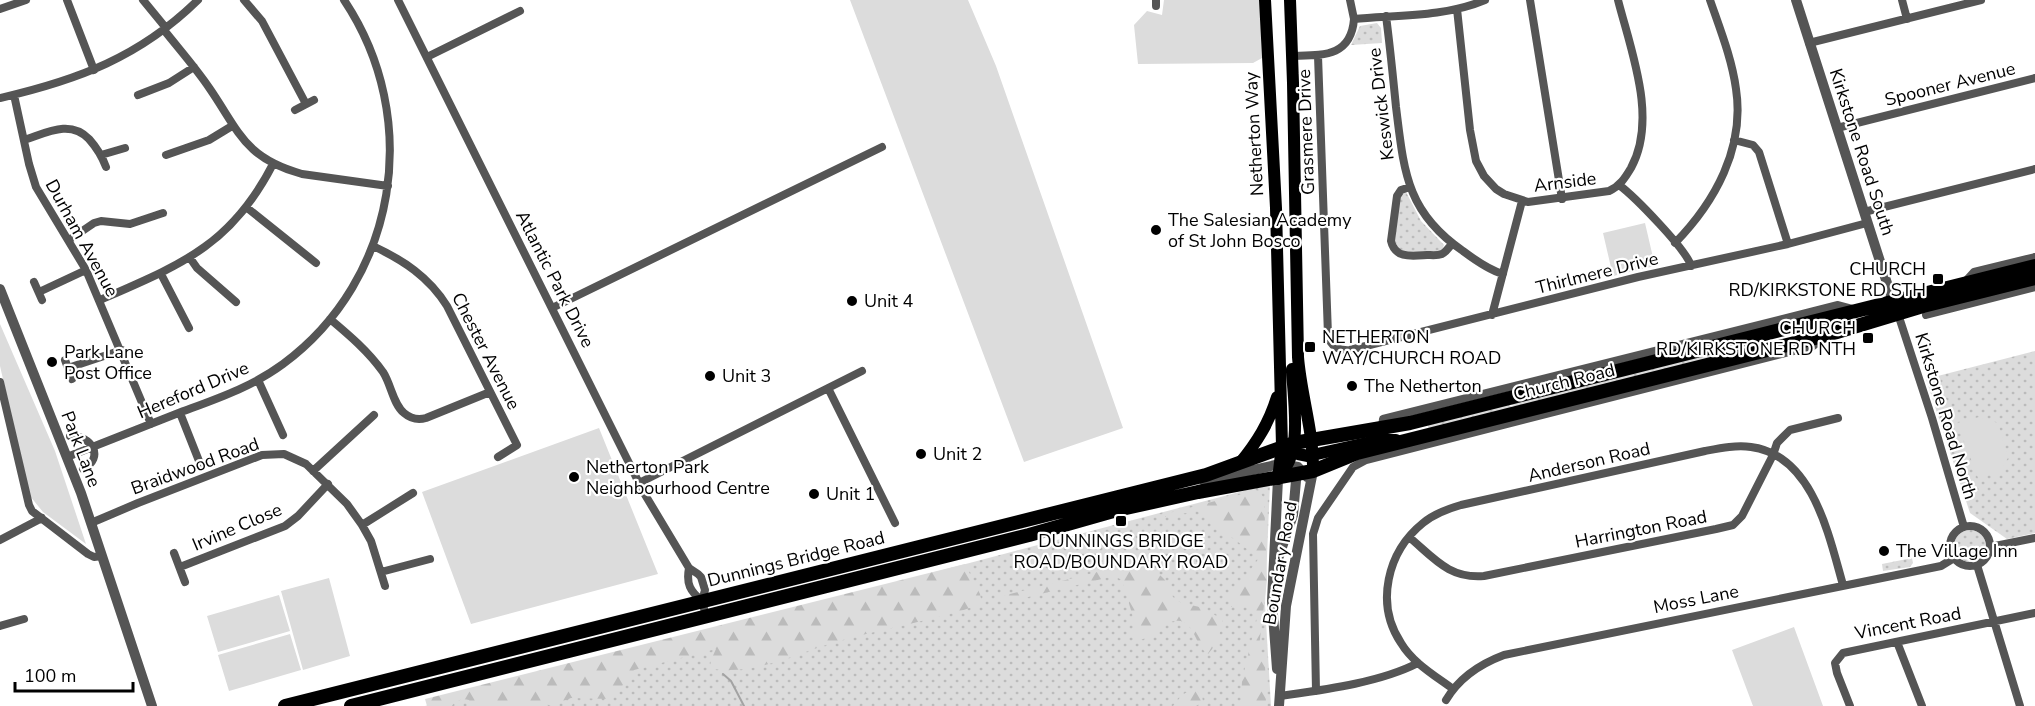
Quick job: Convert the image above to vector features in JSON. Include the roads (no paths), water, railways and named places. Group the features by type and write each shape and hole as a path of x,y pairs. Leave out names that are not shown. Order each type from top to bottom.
{"highway":[{"name":"Church Road","path":"1294,459 1357,453 1827,335 1963,284 2035,266"},
{"name":"Church Road","path":"1294,459 1327,438 1410,423 1802,319 1859,310 1943,305 2003,290 2035,278"},
{"name":"Dunnings Bridge Road","path":"351,706 1162,484 1206,475 1240,463 1294,459"},
{"name":"Dunnings Bridge Road","path":"285,706 704,608 737,608 1029,535 1117,510 1198,492 1294,459"}],"main road":[{"name":"Netherton Way","path":"1265,0 1276,208 1280,389 1294,459"},
{"path":"1290,0 1301,389 1294,459"},
{"path":"1294,459 1292,368 1298,335"},
{"path":"1240,463 1259,440 1280,389"}],"street":[{"path":"0,9 26,0"},
{"path":"68,0 94,70"},
{"path":"143,0 214,94 232,126 249,146 273,164 302,174 388,186"},
{"path":"0,98 61,83 94,70 138,47 165,29 198,0"},
{"path":"244,0 262,21 306,104"},
{"name":"Hereford Drive","path":"67,458 217,399 258,380 303,347 330,319 354,284 373,246 382,219 388,186 389,125 382,83 368,44 344,0"},
{"name":"Atlantic Park Drive","path":"398,0 639,483 689,568 701,578 705,590 704,608"},
{"path":"1292,56 1318,56 1332,53 1343,46 1351,34 1354,19 1350,0"},
{"path":"1354,19 1457,9 1485,0"},
{"path":"1530,0 1562,199"},
{"path":"1618,0 1644,113 1638,151 1634,162 1619,185"},
{"path":"1675,243 1713,196 1724,173 1734,140 1737,91 1710,0"},
{"name":"Kirkstone Road South","path":"1796,0 1895,308"},
{"path":"1902,0 1907,19"},
{"path":"1809,43 1981,0"},
{"path":"1457,9 1470,130 1476,161 1484,176 1496,189 1522,201"},
{"path":"427,57 520,11"},
{"name":"Keswick Drive","path":"1386,16 1403,165 1415,200 1429,222 1452,244 1492,270 1503,274"},
{"name":"Grasmere Drive","path":"1318,56 1328,335 1330,342 1336,347"},
{"path":"138,95 169,83 194,67"},
{"name":"Spooner Avenue","path":"1837,128 2035,78"},
{"name":"Durham Avenue","path":"15,94 36,187 86,270 152,424"},
{"path":"295,110 314,100"},
{"path":"166,155 209,140 232,126"},
{"path":"24,140 63,128 73,128 84,134 102,155 106,167"},
{"path":"1734,140 1753,145 1759,152 1788,244"},
{"path":"552,308 882,147"},
{"path":"102,155 125,148"},
{"path":"100,300 161,274 214,241 246,207 273,164"},
{"name":"Thirlmere Drive","path":"1336,347 1350,350 1627,280 1788,244 1865,218 2035,169"},
{"name":"Arnside","path":"1492,315 1522,201 1535,202 1603,193 1619,185 1675,243 1689,259 1691,266"},
{"path":"1410,187 1401,190 1397,196 1391,241 1393,248 1398,253 1407,256 1438,255 1444,253 1452,244"},
{"path":"246,207 316,263"},
{"path":"69,240 94,223 101,221 130,224 163,213"},
{"name":"Chester Avenue","path":"373,246 402,261 426,279 439,293 517,445 498,457"},
{"name":"Church Road","path":"1963,284 1974,272 2035,257"},
{"path":"190,258 197,268 236,302"},
{"path":"34,282 40,296 86,270"},
{"path":"161,274 189,328"},
{"name":"Church Road","path":"2003,290 2035,287"},
{"name":"Park Lane","path":"0,289 67,458 152,706"},
{"name":"Church Road","path":"1926,315 1943,305"},
{"name":"Kirkstone Road North","path":"1895,308 1932,418 1964,527"},
{"path":"330,319 368,353 384,373 399,407 409,416 418,419 426,418 490,392"},
{"name":"Church Road","path":"1316,691 1313,534 1318,518 1353,467 1376,457 1813,346 1827,335"},
{"path":"72,379 66,364 122,350"},
{"path":"639,483 862,371"},
{"path":"258,380 283,435"},
{"path":"0,382 32,511 88,554 94,557 102,556"},
{"path":"828,388 894,523"},
{"path":"180,412 201,466"},
{"path":"313,471 374,415"},
{"name":"Harrington Road","path":"1409,537 1453,573 1468,578 1716,530 1733,525 1742,516 1777,443 1790,430 1838,418"},
{"path":"70,436 80,437 93,447 93,456 88,466 83,469"},
{"name":"Anderson Road","path":"1418,663 1401,645 1391,626 1386,602 1388,579 1395,558 1409,537 1423,523 1442,511 1461,505 1730,447 1753,447 1773,454 1789,465 1801,478 1816,501 1843,585"},
{"name":"Braidwood Road","path":"91,524 138,503 262,455 284,454 306,464 347,504 371,541 385,586"},
{"path":"1162,484 1188,485 1294,459 1293,515 1273,577"},
{"name":"Boundary Road","path":"1279,701 1286,606 1310,493 1294,459"},
{"name":"Boundary Road","path":"1279,701 1272,634 1273,577 1294,459"},
{"name":"Irvine Close","path":"180,567 285,526 298,516 328,484"},
{"path":"362,525 414,493"},
{"path":"0,540 42,518"},
{"path":"1974,526 1988,537 1990,547 1988,554 1977,565 1967,566 1954,558 1951,541 1954,535 1964,527 1974,526"},
{"path":"1990,547 2035,538"},
{"path":"174,553 185,582"},
{"name":"Moss Lane","path":"1446,700 1453,689 1484,663 1504,655 1941,566 1954,558"},
{"path":"381,572 430,559"},
{"path":"1977,565 2020,706"},
{"name":"Atlantic Park Drive","path":"689,568 687,580 704,608"},
{"name":"Vincent Road","path":"1850,706 1835,663 1837,657 1843,653 2035,613"},
{"path":"0,626 24,619"},
{"path":"1898,642 1922,706"},
{"path":"1279,701 1400,672 1418,663 1453,689"}],"waterway":[{"path":"723,674 731,681 744,706"}],"place":[{"name":"The Salesian Academy of St John Bosco","path":"1156,230"},
{"name":"CHURCH RD/KIRKSTONE RD STH","path":"1938,279"},
{"name":"Unit 4","path":"852,301"},
{"name":"CHURCH RD/KIRKSTONE RD NTH","path":"1868,338"},
{"name":"NETHERTON WAY/CHURCH ROAD","path":"1310,347"},
{"name":"Park Lane Post Office","path":"52,362"},
{"name":"Unit 3","path":"710,376"},
{"name":"The Netherton","path":"1352,386"},
{"name":"Unit 2","path":"921,454"},
{"name":"Netherton Park Neighbourhood Centre","path":"574,477"},
{"name":"Unit 1","path":"814,494"},
{"name":"DUNNINGS BRIDGE ROAD/BOUNDARY ROAD","path":"1121,521"},
{"name":"The Village Inn","path":"1884,551"}]}
